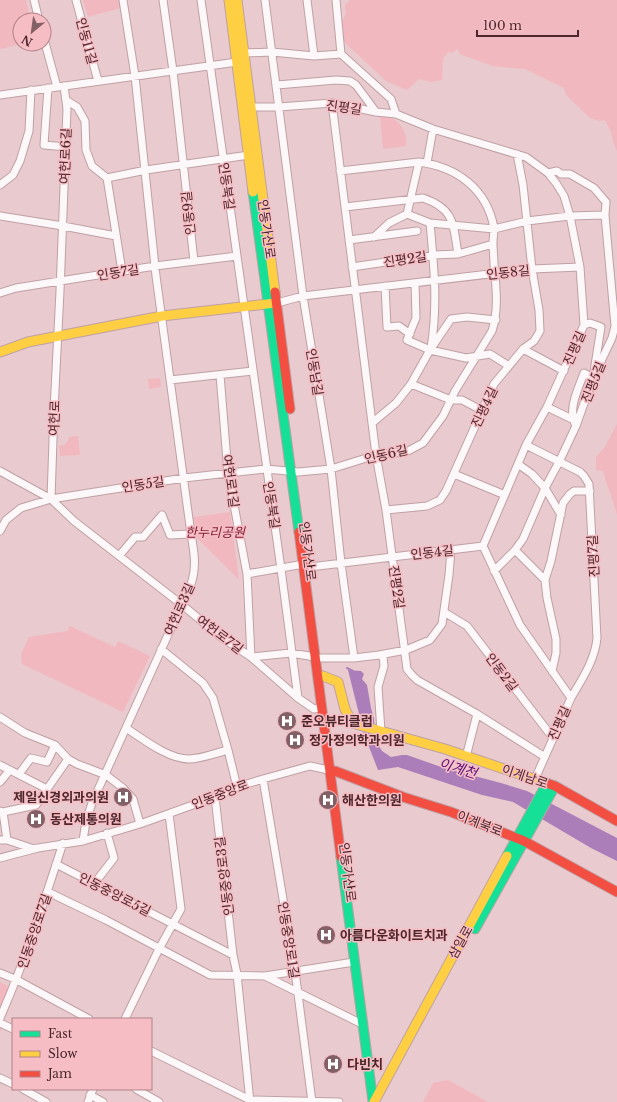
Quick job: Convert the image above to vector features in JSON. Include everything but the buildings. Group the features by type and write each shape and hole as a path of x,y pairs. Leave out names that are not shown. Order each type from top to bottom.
{"main road":[{"name":"인동가산로","path":"229,0 249,156 273,303"},
{"name":"인동가산로","path":"237,0 258,165 273,303 307,565 318,657 322,708 333,770 376,1101"},
{"path":"0,352 28,342 162,316 273,303"},
{"name":"인동가산로","path":"318,657 323,676 362,1024 376,1101"},
{"name":"이계남로","path":"323,676 338,682 348,718 352,723 445,749 551,784 617,820"},
{"name":"이계북로","path":"333,770 403,797 451,812 521,839 617,892"},
{"name":"삼일로","path":"376,1101 551,784"}],"street":[{"path":"34,0 37,12"},
{"name":"인동11길","path":"76,0 98,81"},
{"path":"123,0 135,76 155,266 162,316"},
{"path":"163,0 173,71"},
{"name":"인동북길","path":"202,0 298,698"},
{"name":"인동남길","path":"265,0 303,296 331,469 341,563 354,658"},
{"path":"306,0 314,56"},
{"path":"336,0 341,54 391,99 396,114"},
{"path":"48,52 60,86"},
{"path":"244,53 272,52 314,56 341,54"},
{"name":"인동11길","path":"0,95 237,62"},
{"name":"인동9길","path":"173,71 194,261"},
{"path":"276,85 336,80 350,81 356,85 376,112"},
{"name":"여헌로6길","path":"58,337 67,109 66,100 60,86"},
{"path":"48,88 44,145 66,147"},
{"path":"0,185 13,175 20,161 30,131 31,90"},
{"path":"66,100 77,107 85,121 86,150 92,166 107,178 122,271"},
{"name":"진평길","path":"251,107 279,107 332,103 376,112 396,114 433,129 526,157 548,173 564,196 570,216 580,267 584,325 547,407 526,445 483,546 520,625 571,698 535,779"},
{"name":"진평2길","path":"332,103 376,455 386,510 408,669 417,680 477,714 545,757"},
{"path":"374,237 389,223 406,214 433,129"},
{"name":"진평4길","path":"386,510 427,506 440,500 454,474 481,410 494,384 523,349 534,341 540,331 539,310 532,269 523,185 517,154"},
{"path":"107,178 146,170 249,156"},
{"path":"340,171 423,163 458,174 467,181 483,199 487,207 494,229 493,244 495,274"},
{"name":"진평5길","path":"548,173 557,171 561,174 570,174 594,188 606,202 605,215 615,326 612,338 593,378 559,462"},
{"path":"345,208 423,198 445,209 453,224 458,254"},
{"path":"406,214 430,223 494,229 527,221 570,216 605,215"},
{"path":"0,216 116,236"},
{"path":"430,223 435,280 434,324 430,350"},
{"name":"진평2길","path":"349,240 417,231"},
{"name":"진평2길","path":"352,267 433,255 458,254 493,244"},
{"name":"인동7길","path":"0,293 16,288 122,271 237,256"},
{"name":"인동8길","path":"273,303 303,296 435,280 532,269 580,267"},
{"name":"인동6길","path":"295,472 331,469 376,455 408,451 423,443 443,416 455,391 478,356 492,331 496,320 495,274"},
{"path":"408,337 416,318 415,283"},
{"path":"385,286 387,327 399,326 408,337 430,350 466,358 490,354 509,366"},
{"name":"여헌로3길","path":"83,841 92,803 106,775 194,576 195,556 162,316"},
{"path":"372,423 396,403 411,384 430,350 451,319 467,318 496,320"},
{"name":"진평길","path":"574,423 573,400 584,373 593,378 601,327 590,323 584,325"},
{"name":"여헌로","path":"51,499 58,337"},
{"name":"진평길","path":"523,349 564,371"},
{"path":"170,380 253,371"},
{"name":"여헌로1길","path":"220,375 228,473 247,574 251,657"},
{"path":"411,384 451,400 462,400 481,410"},
{"path":"547,407 574,423"},
{"name":"진평7길","path":"526,445 572,468 584,476 589,484 597,638 596,648 590,664 571,698"},
{"path":"494,571 515,550 523,539 545,488 559,462"},
{"path":"518,464 532,474 545,488 561,515"},
{"name":"인동5길","path":"0,531 6,520 21,508 51,499 184,478 228,473 266,469 295,472"},
{"name":"여헌로7길","path":"0,471 51,499 74,521 221,637 251,657 298,698 314,708 322,708"},
{"path":"454,474 505,495"},
{"path":"552,671 556,653 556,639 547,598 545,580 551,561 563,503 574,491 590,491"},
{"path":"119,556 135,537 143,537 162,515 170,535 191,534"},
{"name":"인동4길","path":"281,568 341,563 483,546"},
{"path":"251,657 291,653 318,657 354,658 406,650 430,640 442,624 451,550"},
{"path":"515,550 545,580"},
{"path":"247,574 281,568"},
{"name":"인동2길","path":"444,612 467,626 553,738"},
{"path":"161,648 203,683 209,690 213,698 228,750 236,787"},
{"path":"378,654 383,656 384,666 378,686 381,731"},
{"path":"466,757 477,714"},
{"path":"0,717 25,733 56,745 68,759 77,764 106,775 123,788 132,799 140,824"},
{"path":"126,728 170,756 181,759 200,758 228,750"},
{"path":"19,774 31,758 47,762 56,745"},
{"path":"34,849 3,840 1,812 36,805 68,759"},
{"path":"0,765 47,789"},
{"name":"인동중앙로","path":"0,858 63,843 83,841 169,814 215,797 236,787 310,766 333,770"},
{"path":"0,782 10,770"},
{"name":"인동중앙로1길","path":"262,779 295,971 312,1102"},
{"name":"인동중앙로3길","path":"215,797 233,955 237,974 250,1101"},
{"path":"125,1018 181,908 169,814"},
{"path":"94,884 114,858 107,833"},
{"name":"인동중앙로7길","path":"0,1018 17,980 48,892 63,843"},
{"name":"인동중앙로5길","path":"56,864 174,924"},
{"path":"48,892 106,920 210,975 237,974 265,976 354,962"},
{"path":"174,924 233,955"},
{"path":"0,973 17,980 87,1018"},
{"path":"265,976 362,1024"},
{"path":"0,1023 12,1029"},
{"path":"152,1051 250,1101 339,1102"},
{"path":"0,1078 12,1084"},
{"path":"25,1090 46,1102"},
{"path":"138,1090 159,1102"},
{"path":"91,1096 103,1102"}],"green space":[{"path":"0,0 26,0 29,12 12,12 12,46 0,49"},
{"path":"83,0 124,0 124,7 88,17"},
{"path":"350,0 617,0 617,151 611,132 605,120 600,121 590,118 566,95 564,88 525,69 492,66 460,54 457,49 452,53 448,52 443,59 442,80 431,82 419,79 407,90 386,81 341,39 342,22 346,13 345,5"},
{"path":"388,115 402,128 406,136 406,146 383,149 380,116"},
{"path":"160,378 161,387 149,389 148,379"},
{"path":"617,424 617,515 603,471 596,470 596,457 605,447"},
{"path":"78,436 80,455 60,456 59,446 64,445 68,441 69,437"},
{"name":"한누리공원","path":"230,512 239,580 196,537 193,517"},
{"path":"70,626 115,647 118,641 150,656 123,712 22,664 21,654 29,637 67,631"},
{"path":"0,982 15,990 0,1032"},
{"path":"448,1080 488,1102 423,1102 433,1083"}],"shaded area":[{"name":"이계천","path":"348,670 361,671 364,674 362,679 367,685 374,719 375,739 382,751 391,757 407,755 444,768 527,791 617,838 617,861 591,848 513,802 482,795 398,767 378,770 364,734"}],"waterway":[{"name":"이계천","path":"347,668 353,671"}],"traffic: fast":[{"path":"253,192 299,532"},
{"path":"507,856 547,783"},
{"path":"475,929 555,786"},
{"path":"341,857 373,1102"}],"traffic: slow":[{"path":"229,0 253,192"},
{"path":"237,0 275,292"},
{"path":"0,352 28,342 162,316 275,303"},
{"path":"323,676 338,682 345,709 352,723 445,749 543,782"},
{"path":"374,1102 507,856"}],"traffic: jam":[{"path":"275,292 290,409"},
{"path":"299,532 341,857"},
{"path":"335,771 403,797 451,812 524,841 617,892"},
{"path":"543,782 555,786 617,821"}],"place":[{"name":"준오뷰티클럽","path":"287,721"},
{"name":"정가정의학과의원","path":"295,740"},
{"name":"제일신경외과의원","path":"123,797"},
{"name":"해산한의원","path":"328,800"},
{"name":"동산제통의원","path":"36,819"},
{"name":"아름다운화이트치과","path":"326,935"},
{"name":"다빈치","path":"333,1064"}]}
